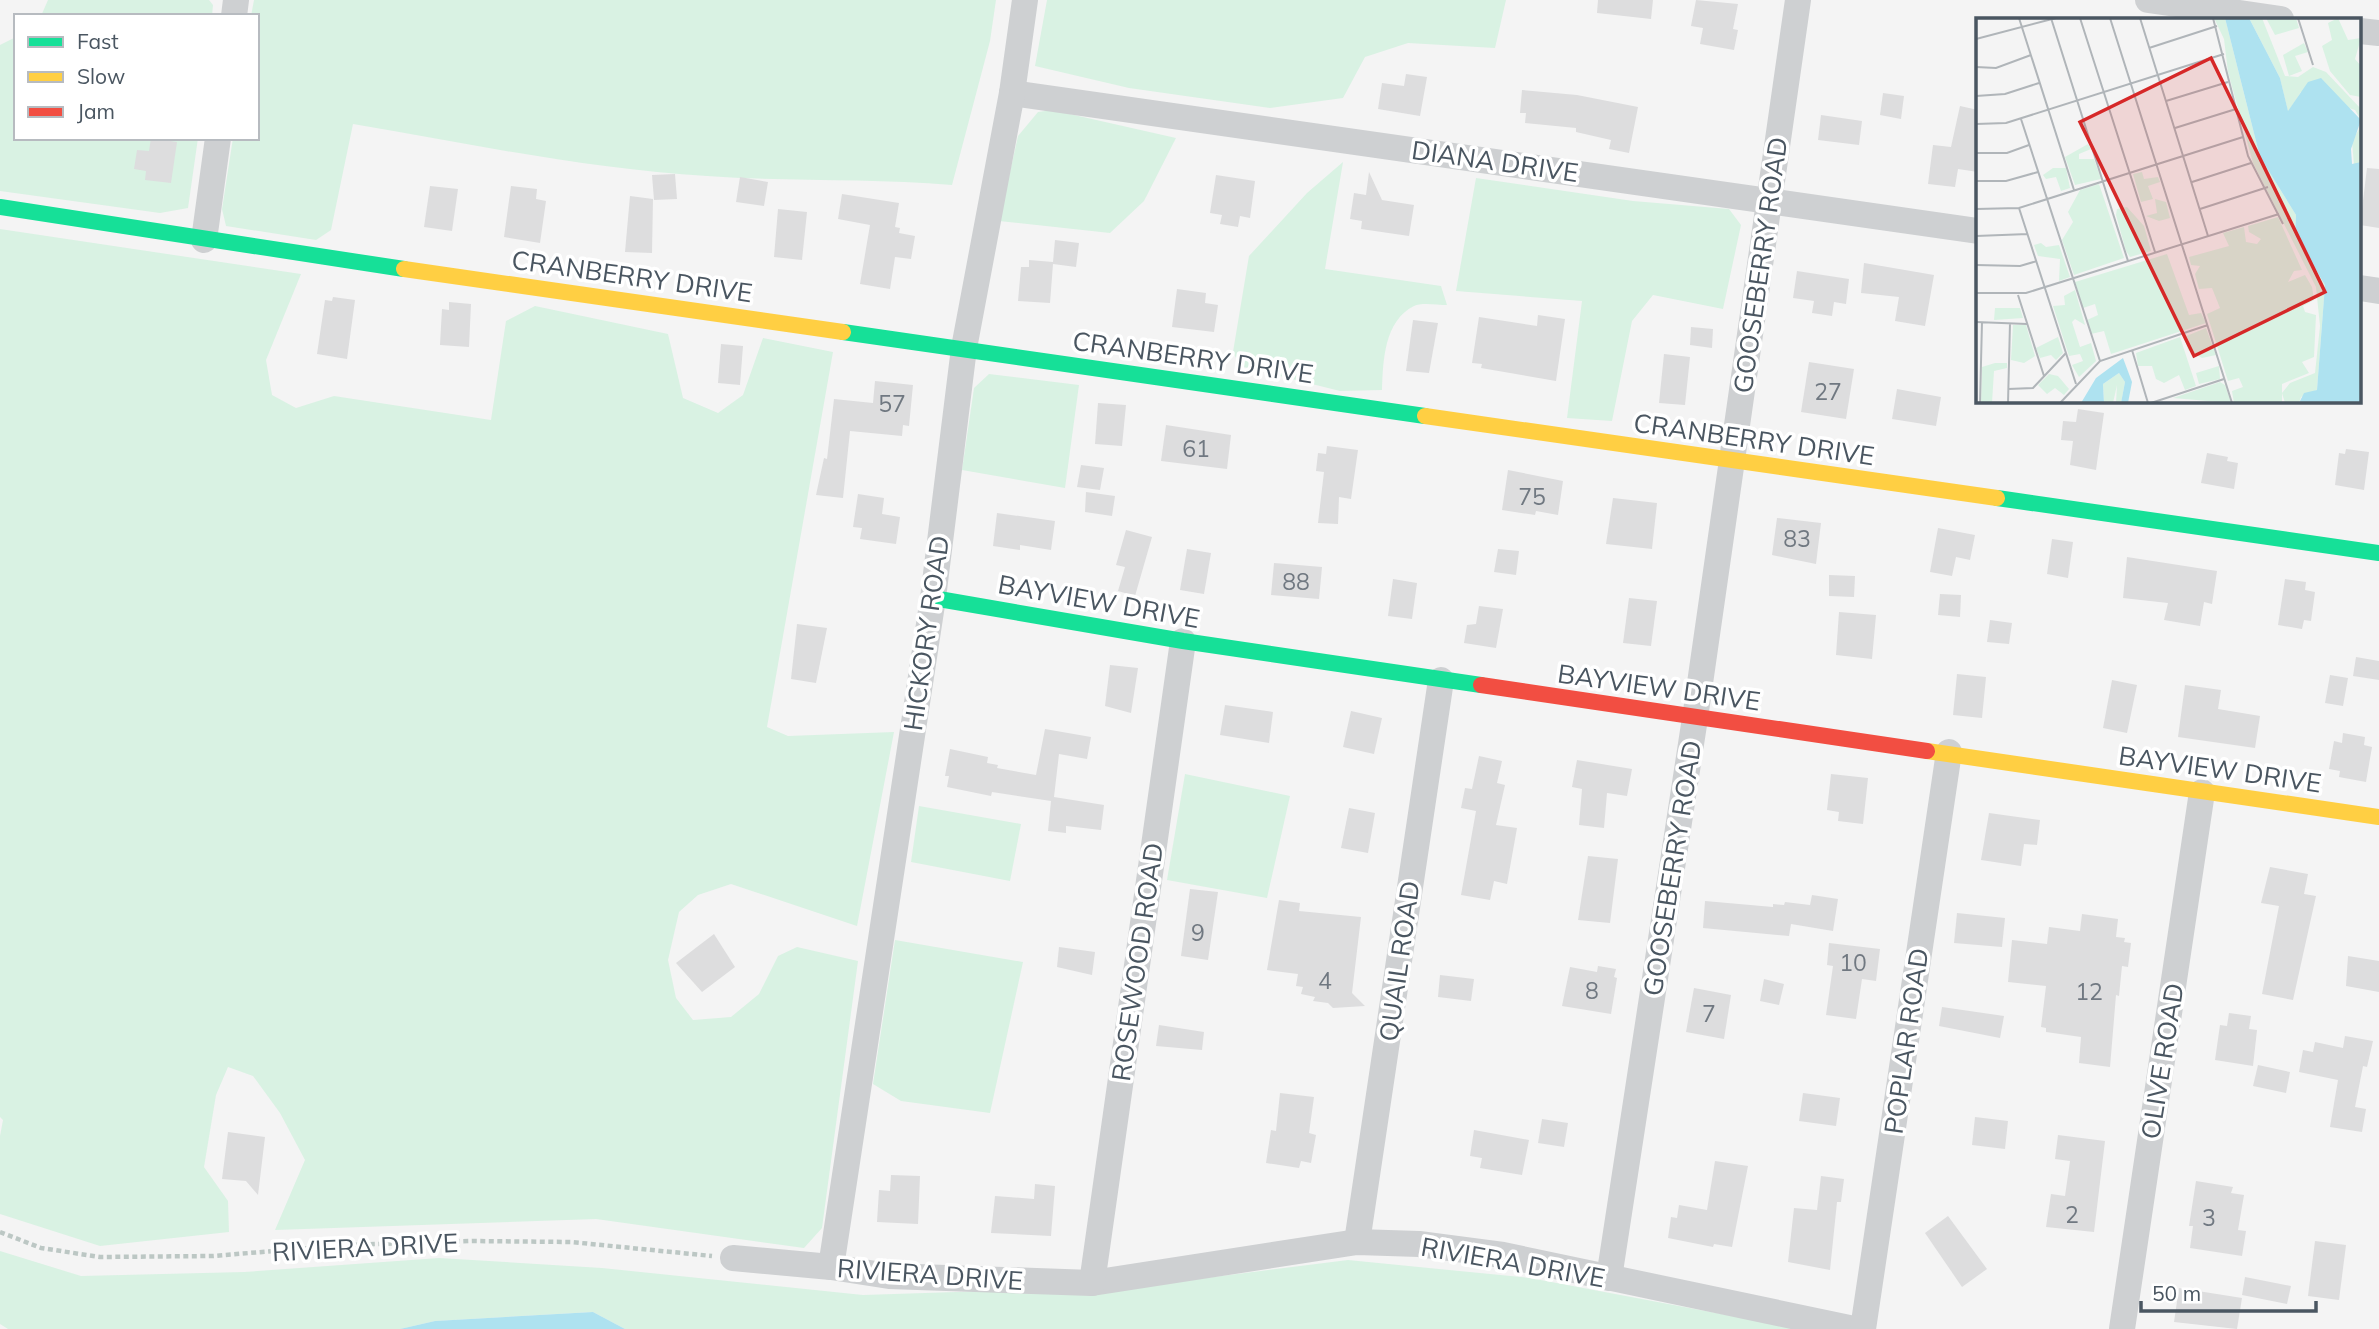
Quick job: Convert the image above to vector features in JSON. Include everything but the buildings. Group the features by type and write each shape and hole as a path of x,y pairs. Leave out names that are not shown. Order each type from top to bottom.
{"street":[{"name":"HICKORY ROAD","path":"831,1267 933,598 964,348 1012,93 1025,0"},
{"name":"GOOSEBERRY ROAD","path":"1609,1278 1695,718 1798,0"},
{"path":"2148,0 2274,18"},
{"name":"DIANA DRIVE","path":"1012,93 1976,231"},
{"path":"204,240 218,140"},
{"name":"CRANBERRY DRIVE","path":"0,207 204,240 2379,553"},
{"name":"BAYVIEW DRIVE","path":"933,598 1183,641 2379,817"},
{"name":"ROSEWOOD ROAD","path":"1092,1283 1183,641"},
{"name":"QUAIL ROAD","path":"1357,1242 1441,680"},
{"name":"POPLAR ROAD","path":"1863,1329 1949,752"},
{"name":"OLIVE ROAD","path":"2122,1329 2202,792"},
{"name":"RIVIERA DRIVE","path":"733,1258 831,1267 889,1276 1092,1283 1357,1242 1419,1244 1503,1255 1854,1329"}],"path":[{"name":"RIVIERA DRIVE","path":"0,1232 41,1248 100,1257 213,1256 346,1245 472,1241 572,1242 733,1258"}],"green space":[{"path":"48,0 209,0 213,5 212,14 42,14"},
{"path":"254,0 996,0 990,41 952,185 662,173 529,155 353,124 331,230 316,240 226,226 222,209 233,140 259,140 259,14 251,14"},
{"path":"1047,0 1506,0 1495,48 1408,43 1365,57 1343,98 1270,108 1129,88 1035,66"},
{"path":"14,38 14,140 198,140 188,208 160,213 0,191 0,45"},
{"path":"1052,110 1176,138 1144,201 1110,233 999,221 1018,136 1038,112"},
{"path":"1343,162 1325,269 1441,286 1447,305 1417,305 1396,321 1387,343 1382,390 1340,391 1240,366 1233,352 1249,256 1307,193"},
{"path":"1476,178 1633,201 1729,209 1741,225 1723,309 1653,295 1632,321 1612,421 1567,418 1582,301 1456,291"},
{"path":"0,229 301,274 266,360 272,395 296,408 334,396 491,420 506,321 535,306 668,334 683,398 718,413 743,395 763,338 833,352 767,727 788,736 894,732 857,926 731,884 698,895 679,912 668,960 676,998 693,1020 731,1017 759,994 778,956 797,947 858,961 822,1228 804,1248 596,1219 275,1230 305,1160 280,1113 253,1076 228,1067 216,1095 204,1167 228,1201 229,1232 100,1246 0,1214 0,1136 3,1120 0,1117"},
{"path":"989,374 1079,385 1065,488 962,470 974,388"},
{"path":"1185,774 1290,796 1267,898 1167,880"},
{"path":"919,806 1021,824 1010,881 911,862"},
{"path":"895,940 1023,962 990,1113 901,1101 873,1084"},
{"path":"0,1251 81,1276 244,1272 439,1258 602,1268 863,1295 1142,1286 1348,1260 1530,1278 1802,1329 625,1329 593,1312 435,1321 400,1329 8,1329 0,1324"}],"water":[{"path":"593,1312 625,1329 400,1329 435,1321"}],"traffic: fast":[{"path":"0,207 404,269"},
{"path":"843,332 1425,416"},
{"path":"1997,498 2379,553"},
{"path":"933,598 1183,641 1481,685"}],"traffic: slow":[{"path":"404,269 843,332"},
{"path":"1425,416 1997,498"},
{"path":"1927,751 2379,817"}],"traffic: jam":[{"path":"1481,685 1927,751"}]}
